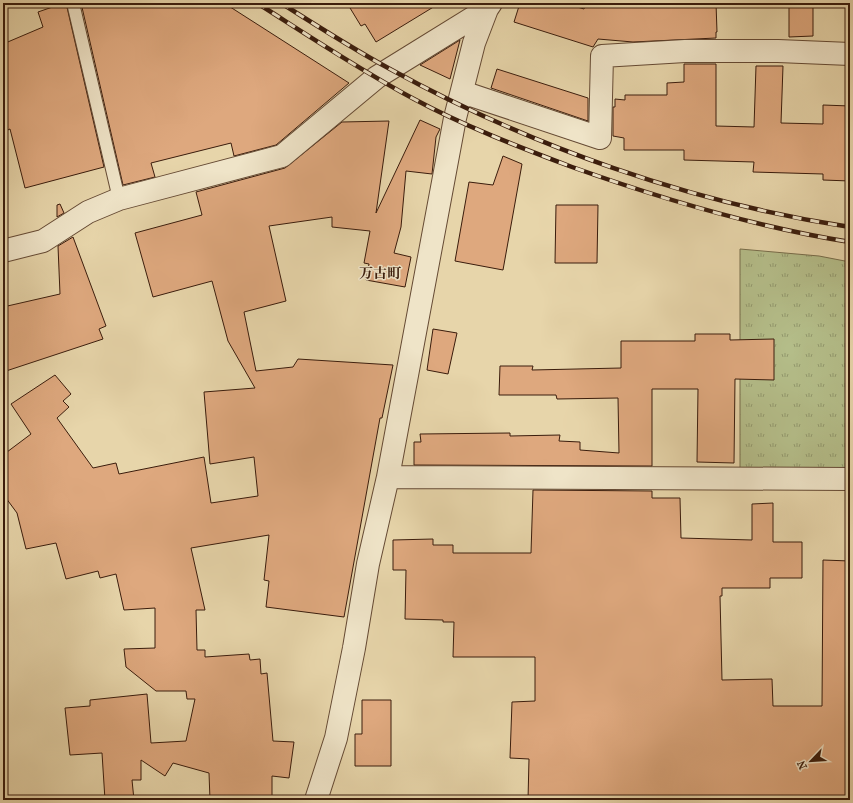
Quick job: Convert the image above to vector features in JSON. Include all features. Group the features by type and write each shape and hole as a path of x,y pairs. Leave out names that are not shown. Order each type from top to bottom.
{"street":[{"path":"3,251 43,242 88,212 119,199 282,156 377,77 489,6"},
{"path":"316,800 336,738 354,648 368,564 388,477 454,126 474,43 489,6"},
{"path":"462,92 600,138 602,56 701,51 778,51 850,54"},
{"path":"388,477 850,479"}],"lane":[{"path":"73,3 119,199"}],"green space":[{"path":"740,249 819,256 850,262 850,473 740,475"}],"building":[{"path":"66,3 104,167 25,188 10,129 3,132 3,44 43,27 38,12"},
{"path":"81,3 224,3 349,83 276,145 234,156 231,143 151,163 155,177 123,185"},
{"path":"347,3 440,3 376,42 365,24 361,26"},
{"path":"520,3 564,3 584,9 586,3 716,3 717,32 716,38 633,42 598,39 593,47 514,22"},
{"path":"789,3 813,3 813,36 789,37"},
{"path":"460,40 450,79 420,65"},
{"path":"684,64 716,64 716,126 754,127 756,66 783,66 781,123 823,124 823,105 850,106 850,181 823,180 823,174 753,172 754,162 684,160 684,150 624,150 624,138 613,136 613,107 615,107 615,99 625,100 625,95 667,95 667,83 684,82"},
{"path":"497,69 588,98 588,121 491,88"},
{"path":"420,120 440,129 436,137 432,174 406,171 401,227 394,253 411,257 405,287 366,280 369,264 364,263 370,231 332,227 332,217 269,226 286,301 244,312 256,371 293,367 298,359 393,365 382,418 380,418 344,617 266,607 269,581 264,580 269,535 191,548 205,610 196,610 197,650 205,650 205,657 249,654 250,660 260,659 261,674 267,673 273,741 294,742 289,778 272,776 272,800 210,800 209,773 173,763 165,776 141,760 141,780 132,780 134,800 105,800 102,753 70,755 65,708 90,706 90,700 147,694 151,743 186,741 195,699 187,699 186,691 156,691 126,667 124,649 155,648 155,608 124,610 116,574 100,578 98,571 66,579 56,543 26,549 17,513 3,494 3,455 31,434 11,404 55,375 71,394 63,401 69,407 57,418 93,468 116,463 119,474 204,457 211,503 258,496 254,457 210,464 204,392 255,388 228,341 212,281 153,297 135,233 202,215 196,192 285,168 342,122 389,121 376,213"},
{"path":"503,156 522,164 503,270 455,261 469,182 493,185"},
{"path":"60,204 64,213 57,217 57,205"},
{"path":"556,205 598,205 597,263 555,263"},
{"path":"73,237 106,326 99,329 103,339 3,372 3,307 60,294 58,246"},
{"path":"433,329 457,333 448,374 427,370"},
{"path":"695,334 730,334 730,340 774,339 774,380 735,379 734,463 697,462 698,389 652,389 652,466 414,465 414,442 421,442 420,434 510,433 510,436 560,435 559,441 580,442 580,450 619,453 618,398 557,399 556,395 499,395 500,366 533,366 532,370 621,368 621,341 695,341"},
{"path":"533,490 652,491 652,498 680,498 681,538 752,540 752,504 773,503 773,542 802,542 802,578 770,578 770,588 722,588 722,596 720,596 722,680 772,679 773,706 822,706 823,560 850,561 850,800 528,800 529,759 510,758 512,702 535,701 535,657 453,657 454,622 443,622 443,620 405,619 406,570 393,570 393,540 433,539 433,545 453,545 453,553 531,553"},
{"path":"362,700 391,700 391,766 355,766 355,734 362,734"}],"railway":[{"path":"257,3 394,88 433,109 512,144 572,167 674,201 744,220 814,236 850,242"},
{"path":"281,3 390,69 443,97 555,147 671,187 731,203 850,227"}],"district":[{"name":"万古町","path":"380,273"}]}
